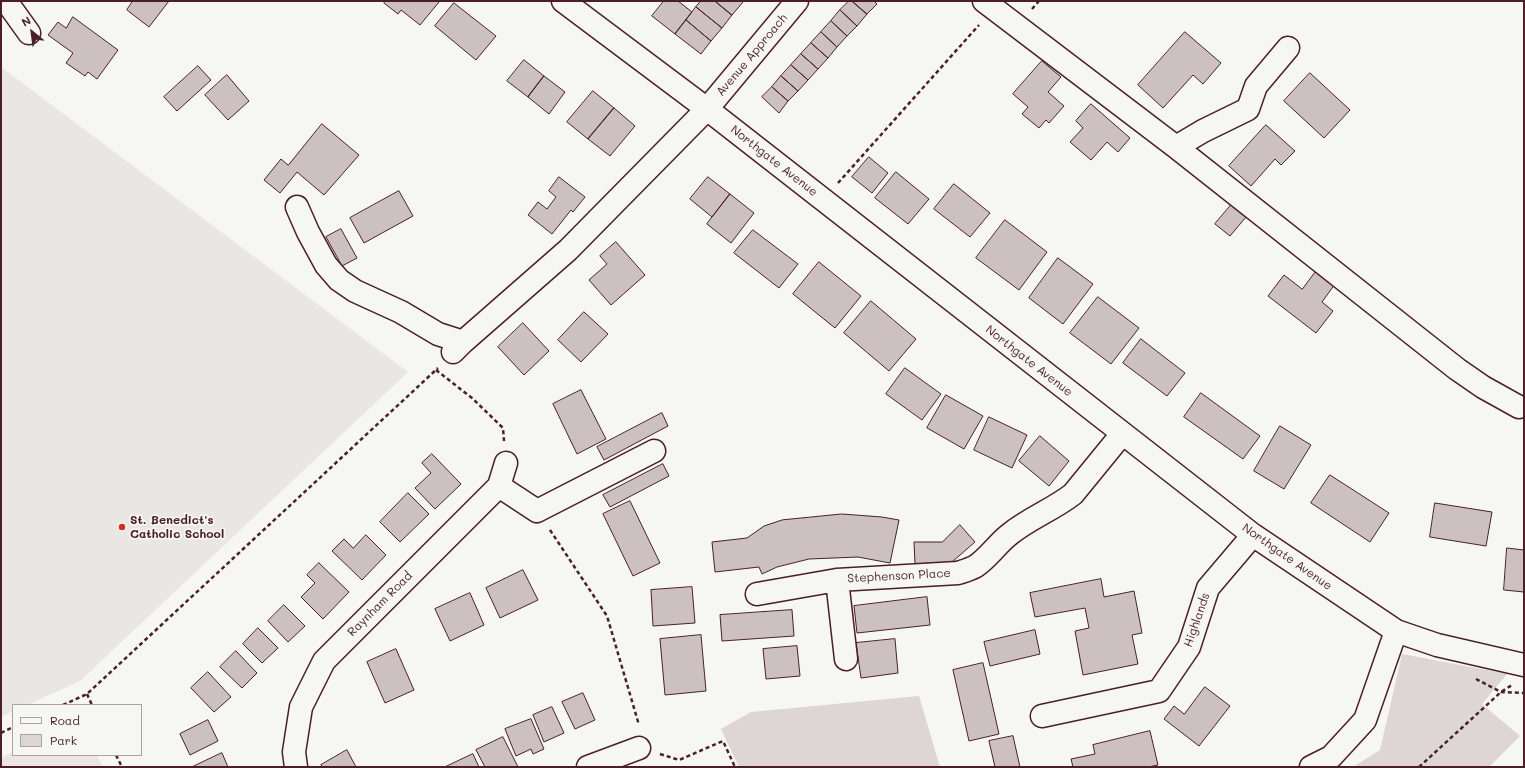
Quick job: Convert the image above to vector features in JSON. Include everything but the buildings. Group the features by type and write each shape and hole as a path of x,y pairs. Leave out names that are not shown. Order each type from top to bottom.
{"street":[{"path":"6,1 29,33"},
{"name":"Northgate Avenue","path":"563,1 707,109 1253,535 1396,631 1437,646 1524,665"},
{"name":"Avenue Approach","path":"297,207 308,232 326,265 339,280 355,291 401,312 458,347 568,250 707,109 797,1"},
{"path":"989,5 1176,147 1458,369 1483,387 1519,407"},
{"path":"1176,147 1202,131 1248,109 1256,86 1288,48"},
{"name":"Stephenson Place","path":"757,594 837,580 958,573 974,566 990,554 1009,534 1039,513 1064,501 1073,494 1122,434"},
{"path":"499,486 537,511 654,451"},
{"name":"Raynham Road","path":"296,767 294,752 301,707 324,661 499,486 506,462"},
{"name":"Highlands","path":"1042,716 1160,691 1189,647 1208,588 1253,535"},
{"name":"Stephenson Place","path":"837,580 846,659"},
{"path":"1311,767 1331,757 1365,720 1396,631"},
{"path":"588,767 639,748"}],"path":[{"path":"823,200 989,5"},
{"path":"65,704 87,694 436,370 472,398 503,428 506,462"},
{"path":"537,511 607,616 640,724 639,748 679,760 723,741 735,767"},
{"path":"1419,767 1502,692 1512,685"},
{"path":"1518,692 1524,693"},
{"path":"87,694 92,704"},
{"path":"1,733 12,728"},
{"path":"116,756 122,767"}],"shaded area":[{"name":"St. Benedict's Catholic School","path":"1,67 408,372 80,681 29,704 12,704 12,712 1,717"},
{"path":"12,752 12,756 98,756 103,767 1,767 1,758"}],"green space":[{"path":"1402,654 1507,674 1482,704 1520,736 1489,767 1353,767 1380,750"},
{"path":"919,696 940,767 739,767 721,729 751,712"}],"place":[{"name":"St. Benedict's Catholic School","path":"122,527"}]}
